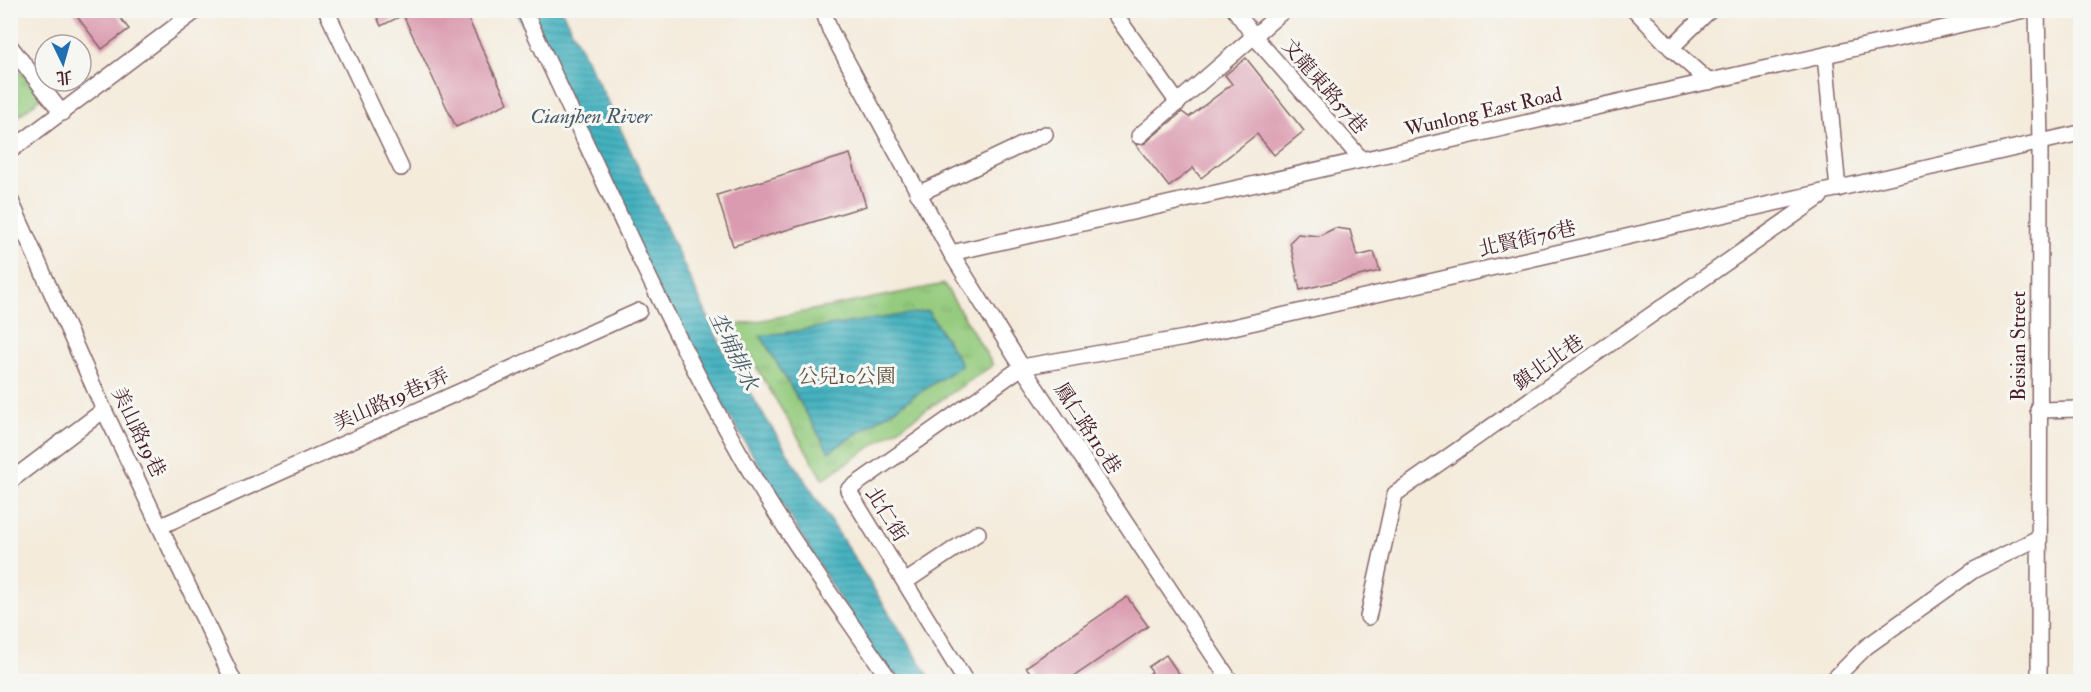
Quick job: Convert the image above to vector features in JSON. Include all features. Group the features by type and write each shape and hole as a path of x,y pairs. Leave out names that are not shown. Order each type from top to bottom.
{"street":[{"path":"10,151 197,10"},
{"path":"326,10 401,168"},
{"path":"524,10 674,328 744,460 802,551 891,681"},
{"name":"鳳仁路110巷","path":"823,10 830,30 951,252 1022,367 1231,681"},
{"path":"1112,10 1178,103"},
{"name":"文龍東路57巷","path":"1235,10 1253,35 1362,160"},
{"path":"1139,136 1284,10"},
{"path":"1635,10 1708,82"},
{"path":"1671,48 1710,10"},
{"name":"Wunlong East Road","path":"951,252 2024,10"},
{"name":"Beisian Street","path":"2037,10 2040,141 2038,681"},
{"path":"10,46 62,113"},
{"path":"1825,55 1833,190"},
{"name":"北賢街76巷","path":"1022,367 1185,339 2080,133"},
{"path":"918,194 1045,134"},
{"name":"鎮北北巷","path":"1368,617 1395,494 1833,190"},
{"name":"美山路19巷","path":"10,199 104,410 234,681"},
{"name":"美山路19巷1弄","path":"161,526 639,311"},
{"name":"北仁街","path":"966,681 848,490 1022,367"},
{"path":"2038,410 2080,409"},
{"path":"10,481 104,410"},
{"path":"905,582 978,533"},
{"path":"1835,680 1866,647 1974,570 2038,538"}],"green space":[{"path":"10,59 33,86 33,93 39,93 42,97 10,122"},
{"name":"公兒10公園","path":"944,284 993,365 823,479 732,326"}],"water":[{"name":"Cianjhen River","path":"516,11 562,11 609,104 725,354 932,681 890,681 878,663 647,279"},
{"path":"928,311 962,365 829,452 761,336"}],"building":[{"path":"72,10 114,10 129,29 102,49 93,37 93,33 90,33"},
{"path":"374,10 464,10 508,103 456,127 403,15 381,26"},
{"path":"1246,58 1304,131 1274,155 1257,134 1201,178 1193,168 1169,187 1136,145 1145,143 1182,112 1189,117 1232,84 1225,75"},
{"path":"850,154 866,206 733,246 717,195"},
{"path":"1335,228 1350,230 1357,256 1374,252 1380,271 1300,290 1290,242 1298,234 1319,236"},
{"path":"1127,597 1148,626 1067,681 1037,681 1026,667"},
{"path":"1166,655 1184,681 1138,681 1152,672 1148,667"}],"water label":[{"name":"坔埔排水","path":"734,351"}]}
